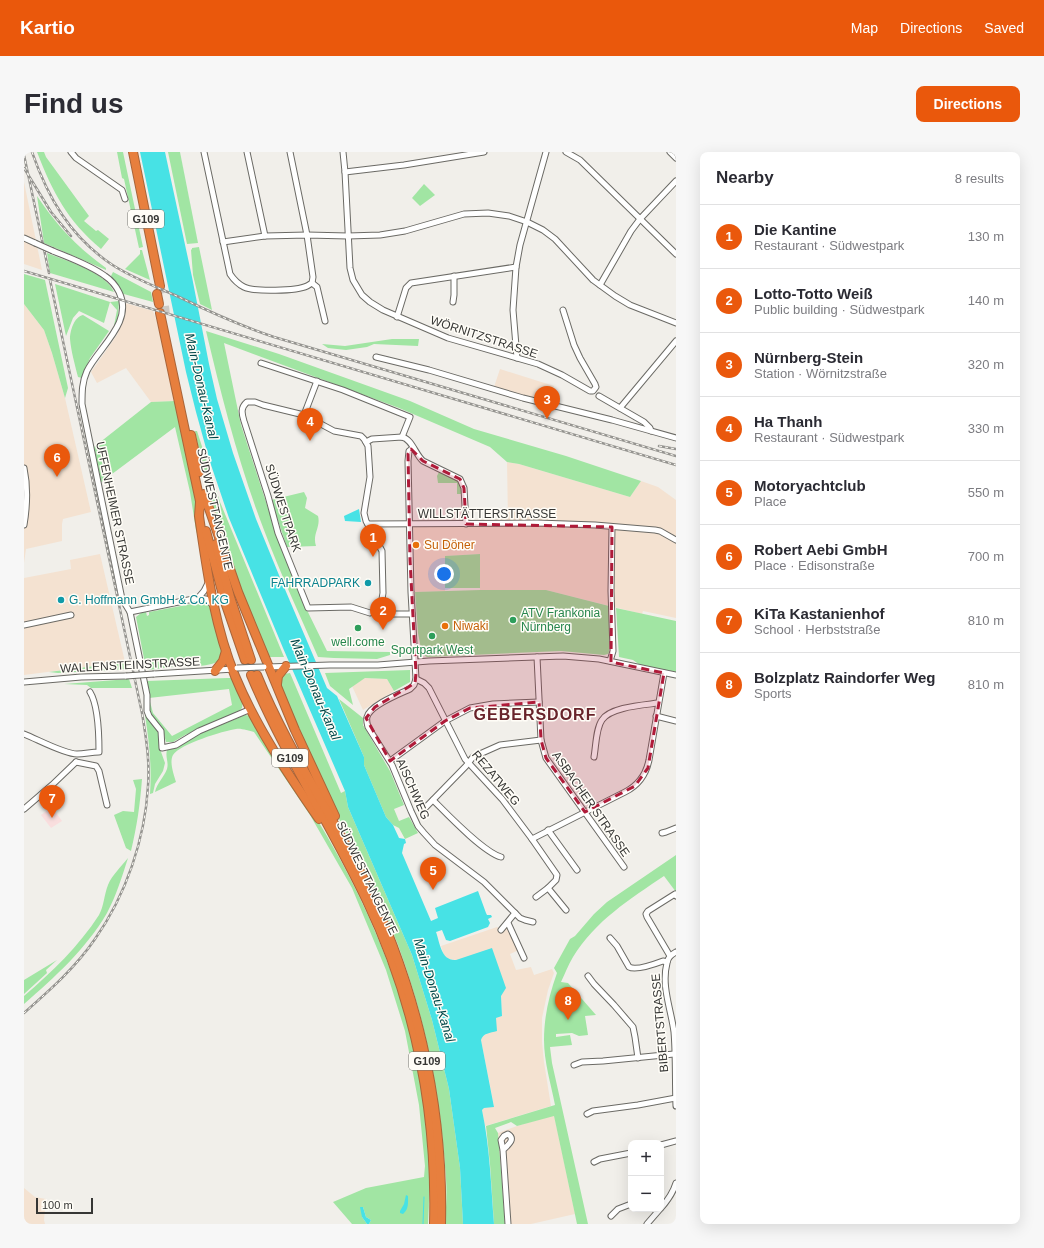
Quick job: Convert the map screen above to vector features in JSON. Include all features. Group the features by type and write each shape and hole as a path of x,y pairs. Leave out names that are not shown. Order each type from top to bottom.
{"highway":[{"name":"G109","path":"127,152 158,285 133,152"},
{"name":"SÜDWESTTANGENTE","path":"162,305 204,494 217,550 248,660 224,599 211,551 200,502 162,305"},
{"path":"204,494 231,575 266,667 277,685 295,730 332,809 352,857"},
{"path":"200,502 199,516 209,580 214,607 226,650 251,709 273,748 322,824 335,838"},
{"path":"215,671 224,659 226,650"},
{"path":"277,685 278,676 283,667"},
{"name":"SÜDWESTTANGENTE","path":"434,1224 435,1184 431,1130 423,1074 415,1035 402,988 381,932 355,876 281,740 264,706 254,675 352,857 374,900 394,947 412,1000 429,1074 437,1129 440,1171 441,1224"}],"street":[{"path":"72,152 76,158 122,190 125,199"},
{"path":"204,152 230,274 235,281 244,287 258,290 306,287 312,282 312,267 307,235 290,152"},
{"path":"247,152 264,236"},
{"name":"WÖRNITZSTRASSE","path":"343,152 350,268 357,288 370,302 397,317 448,338 550,369 590,391 594,391 596,387 595,384 574,345 563,310"},
{"path":"345,172 409,165 484,152"},
{"path":"517,358 513,310 516,268 520,245 546,152"},
{"path":"566,152 580,160 676,254"},
{"path":"670,152 676,158"},
{"path":"600,285 631,230 676,181"},
{"path":"223,242 264,236 348,236 392,233 405,231 464,214 488,213 509,216 527,222 543,230 555,239 582,269 615,296 630,305 676,323"},
{"name":"UFFENHEIMER STRASSE","path":"24,238 95,269 107,277 116,287 122,300 122,312 119,324 113,335 96,356 87,372 82,391 82,404 122,599 130,612 147,695 147,711 149,716 161,731 162,748 176,744 199,731 251,709"},
{"path":"397,317 408,285 454,276 516,268"},
{"path":"453,302 454,276"},
{"path":"312,282 317,287 325,321"},
{"path":"620,408 676,341"},
{"path":"376,357 429,370 523,398 597,416 676,438"},
{"path":"261,363 343,390 410,417 402,437"},
{"path":"304,415 317,381"},
{"path":"599,396 644,422 651,431"},
{"name":"SÜDWESTPARK","path":"366,442 361,436 334,431 304,415 250,402 247,402 241,411 278,533 308,608 351,607 370,613 378,608 392,614 412,614"},
{"path":"378,608 384,593 382,551 364,513 370,477 368,446 366,442 372,439 402,437 408,439 422,461 460,479 464,488 466,524"},
{"path":"368,524 409,525 408,454 413,448"},
{"path":"24,468 26,484 24,525"},
{"name":"WILLSTÄTTERSTRASSE","path":"416,662 412,614 409,525 538,523 612,527 660,531 676,540"},
{"path":"610,662 613,651 611,591 612,527"},
{"name":"SÜDWESTTANGENTE","path":"198,598 204,591 209,580"},
{"path":"130,612 198,598 206,599 214,607"},
{"path":"24,625 71,615"},
{"name":"WALLENSTEINSTRASSE","path":"24,682 81,677 126,676 266,667 378,665 537,656 579,657 676,675"},
{"name":"ASBACHER STRASSE","path":"537,656 541,740 546,758 624,867"},
{"path":"416,662 416,679"},
{"path":"532,839 631,789 641,780 648,768 664,673"},
{"name":"REZATWEG","path":"416,679 424,683 429,688 468,763 499,796 557,875 556,880 536,897"},
{"name":"AISCHWEG","path":"416,679 413,686 375,707 366,718 368,726 390,760 418,826 432,842 484,882 515,913 525,920 533,922"},
{"path":"24,734 66,752 77,754 99,752 95,704 94,698 90,692"},
{"path":"390,760 445,721 470,708 493,704 539,702"},
{"path":"594,756 599,728 602,719 605,716 615,710 658,703"},
{"path":"656,716 676,722"},
{"path":"426,807 473,757 500,744 541,740"},
{"path":"24,809 76,762 77,754"},
{"path":"76,762 96,766 99,771 107,805"},
{"path":"433,800 468,834 495,855 501,856"},
{"path":"662,832 670,831 676,828"},
{"path":"548,830 577,870"},
{"path":"548,888 566,910"},
{"path":"670,956 646,914 648,911 675,894 676,896"},
{"path":"501,930 515,913"},
{"path":"508,923 524,958"},
{"name":"BIBERTSTRASSE","path":"610,938 629,967 632,969 667,962"},
{"name":"BIBERTSTRASSE","path":"676,952 670,956 667,962 666,991 674,1032 676,1106"},
{"path":"588,976 633,1027 638,1058"},
{"path":"574,1065 582,1062 674,1054"},
{"path":"587,1114 593,1111 676,1098"},
{"path":"664,1144 676,1141"},
{"path":"503,1150 508,1224"},
{"path":"594,1162 600,1159 628,1154"},
{"path":"664,1204 675,1191 676,1183"},
{"path":"611,1216 618,1209 628,1205"},
{"path":"648,1224 657,1212"}],"highlighted area":[{"path":"411,449 423,461 460,479 464,488 466,524 612,527 611,662 664,673 648,768 635,786 585,812 546,758 541,740 539,702 470,708 445,721 390,761 366,718 375,707 415,683 416,673 410,560 408,454"}],"shaded area":[{"path":"24,182 42,270 24,264"},
{"path":"125,303 153,311 159,328 175,401 151,402 126,368 97,383 91,372 117,335 122,321"},
{"path":"24,304 44,330 52,353 65,398 91,512 63,519 62,541 26,549 24,563"},
{"path":"500,369 554,386 549,405 493,390"},
{"path":"507,462 519,464 630,497 641,481 658,487 676,500 676,618 643,611 642,614 546,590 480,590 479,554 445,556 445,591 415,592 413,521 508,519"},
{"path":"100,554 125,662 24,675 24,578 71,569 70,560"},
{"path":"365,678 387,679 394,691 363,710 352,686"},
{"path":"52,807 62,821 51,828 41,815"},
{"path":"497,927 501,930 509,927 519,950 510,954 516,970 531,967 534,975 552,969 554,973 548,990 542,1018 544,1062 551,1106 485,1126 482,1110 484,1108 494,1106 481,1040 496,1018 502,1016 501,996 456,960 448,959 444,955 441,946"},
{"path":"554,1115 575,1214 531,1224 505,1224 498,1133"},
{"path":"24,1188 35,1197 46,1199 45,1224 24,1224"}],"green space":[{"path":"37,152 44,152 46,157 89,216 84,221 109,239 101,249 79,227 62,205 55,193"},
{"path":"117,152 123,152 143,247 139,248"},
{"path":"168,152 180,152 198,243 187,244"},
{"path":"424,184 435,195 420,206 412,198"},
{"path":"37,196 52,217 68,235 106,268 106,270 44,243"},
{"path":"199,247 212,310 200,304 193,275 191,250 192,248"},
{"path":"140,250 142,250 150,280 125,269 140,254"},
{"path":"47,253 74,263 94,273 110,285 114,292 50,273"},
{"path":"113,272 151,292 153,302 120,293 111,276"},
{"path":"24,274 45,280 68,388 65,398 44,330 24,304"},
{"path":"55,284 110,302 104,323 79,311 73,318 66,336"},
{"path":"119,301 118,317 113,331 117,310 110,302"},
{"path":"83,315 109,331 90,358 82,378 78,377 70,339 75,321"},
{"path":"206,331 279,354 410,401 474,429 566,456 641,481 630,497 519,464 507,462 490,447 399,408 224,343 241,425 278,539 305,606 327,651 390,652 390,655 377,659 318,657 277,562 255,506 218,381"},
{"path":"392,339 419,339 418,346 374,344 367,347 346,350 328,348 322,344 345,346"},
{"path":"175,401 194,494 205,563 196,530 190,492 175,427 100,483 94,447 151,402"},
{"path":"195,431 197,431 220,502 284,657 268,657 245,605 211,507"},
{"path":"439,472 456,479 462,489 463,494 457,494 457,483 438,483 437,476"},
{"path":"304,492 307,498 305,508 318,516 319,520 315,538 316,546 287,547 271,500"},
{"path":"480,554 480,588 445,588 445,556"},
{"name":"ATV Frankonia Nürnberg","path":"546,590 609,606 609,652 608,654 604,655 561,651 427,657 422,654 418,633 415,592"},
{"path":"207,602 210,608 222,654 219,661 203,666 174,666 146,669 136,617 141,613 146,612 147,616 149,615 149,612"},
{"name":"ATV Frankonia Nürnberg","path":"616,608 676,621 676,672 640,665 633,660 619,657"},
{"path":"125,662 127,669 58,673 49,672"},
{"path":"410,670 410,682 394,691 387,679 365,678 349,689 353,705 330,686 325,673"},
{"path":"290,673 341,793 345,791 348,807 412,955 432,1020 449,1089 460,1168 463,1224 445,1224 446,1179 444,1149 431,1060 417,1002 398,945 382,906 335,811 302,738 280,683 280,677 284,674"},
{"path":"231,678 234,680 243,700 242,708 239,711 185,735 173,742 166,742 163,730 151,715 150,711 147,681","holes":["229,689 232,705 172,736 153,713 149,698"]},
{"path":"129,679 132,688 91,688 87,685 64,684"},
{"path":"339,699 363,718 363,725 390,771 404,805 394,809 399,821 409,817 418,833 405,839 399,828 393,825 386,817 364,765 364,757"},
{"path":"145,715 159,731 160,749 165,763 163,771 155,784 153,793 150,794 150,754"},
{"path":"245,715 252,716 331,842 375,930 402,1002 418,1066 427,1139 429,1173 428,1224 369,1224 371,1220 366,1217 363,1207 362,1217 367,1224 352,1224 333,1202 366,1188 424,1177 425,1166 419,1105 405,1031 386,970 352,888 310,815 254,732 243,729 236,729 212,735 193,742 177,751 172,758 172,768 176,782 155,792 167,769 167,750 177,747 197,735"},
{"path":"142,779 138,815 131,851 126,848 114,815 123,811 134,812 136,789 133,780"},
{"path":"676,855 676,892 664,876 614,912 592,932 582,944 571,960 561,982 568,983 596,1015 585,1016 588,1035 579,1036 572,1033 556,1034 556,1037 570,1035 572,1045 550,1047 552,1063 588,1224 577,1224 554,1116 517,1126 511,1122 495,1128 498,1133 505,1224 494,1224 486,1126 555,1105 546,1065 544,1048 545,1023 557,973 554,968 570,939 575,936 594,914 607,902","holes":["561,993 570,994 562,994 564,998 568,998 571,994 578,1003 559,1003"]},
{"path":"128,858 107,913 90,939 69,962 24,1004 24,996 45,978 64,958 83,937 99,915 110,881"},
{"path":"57,960 46,970 47,973 24,994 24,980"}],"water":[{"name":"Main-Donau-Kanal","path":"140,152 165,152 209,364 217,399 233,453 256,519 327,688 337,696 364,757 364,765 386,817 393,825 399,838 405,839 406,843 404,844 402,853 431,921 438,918 435,908 478,891 487,915 491,915 492,917 488,919 490,923 488,927 450,941 446,940 442,930 436,932 444,954 451,960 456,960 492,948 506,988 501,996 502,1016 496,1018 497,1031 485,1035 481,1040 494,1107 484,1108 482,1110 489,1153 494,1224 463,1224 460,1168 449,1089 432,1020 412,955 348,807 345,791 229,518 209,459 186,372"},
{"path":"359,509 361,522 345,521 344,516"},
{"path":"406,1195 408,1196 408,1205 403,1214 400,1213 400,1211 404,1204"},
{"path":"360,1207 363,1207 366,1217 371,1220 369,1224 367,1224 362,1217"}],"waterway":[{"path":"423,1224 424,1197"}],"tunnel":[{"path":"160,286 163,296"},
{"path":"165,306 166,315"}],"railway":[{"path":"32,152 45,185 62,215 72,228 96,253 111,264 136,278 226,318 274,337 676,456"},
{"path":"24,155 49,273"},
{"path":"24,168 51,212 71,236"},
{"path":"24,271 676,465"},
{"path":"24,1013 53,987 80,959 95,939 116,904 125,885 138,846 146,806 148,777 147,750 142,713 50,280"},
{"path":"659,446 676,449"}],"place":[{"name":"Nürnberg-Stein","path":"547,419"},
{"name":"Ha Thanh","path":"310,441"},
{"name":"Robert Aebi GmbH","path":"57,477"},
{"name":"Su Döner","path":"416,545"},
{"name":"Die Kantine","path":"373,557"},
{"name":"FAHRRADPARK","path":"368,583"},
{"name":"G. Hoffmann GmbH & Co. KG","path":"61,600"},
{"name":"ATV Frankonia Nürnberg","path":"513,620"},
{"name":"Niwaki","path":"445,626"},
{"name":"well.come","path":"358,628"},
{"name":"Lotto-Totto Weiß","path":"383,630"},
{"name":"Sportpark West","path":"432,636"},
{"name":"KiTa Kastanienhof","path":"52,818"},
{"name":"Motoryachtclub","path":"433,890"},
{"name":"Bolzplatz Raindorfer Weg","path":"568,1020"}],"district":[{"name":"GEBERSDORF","path":"535,714"}]}
